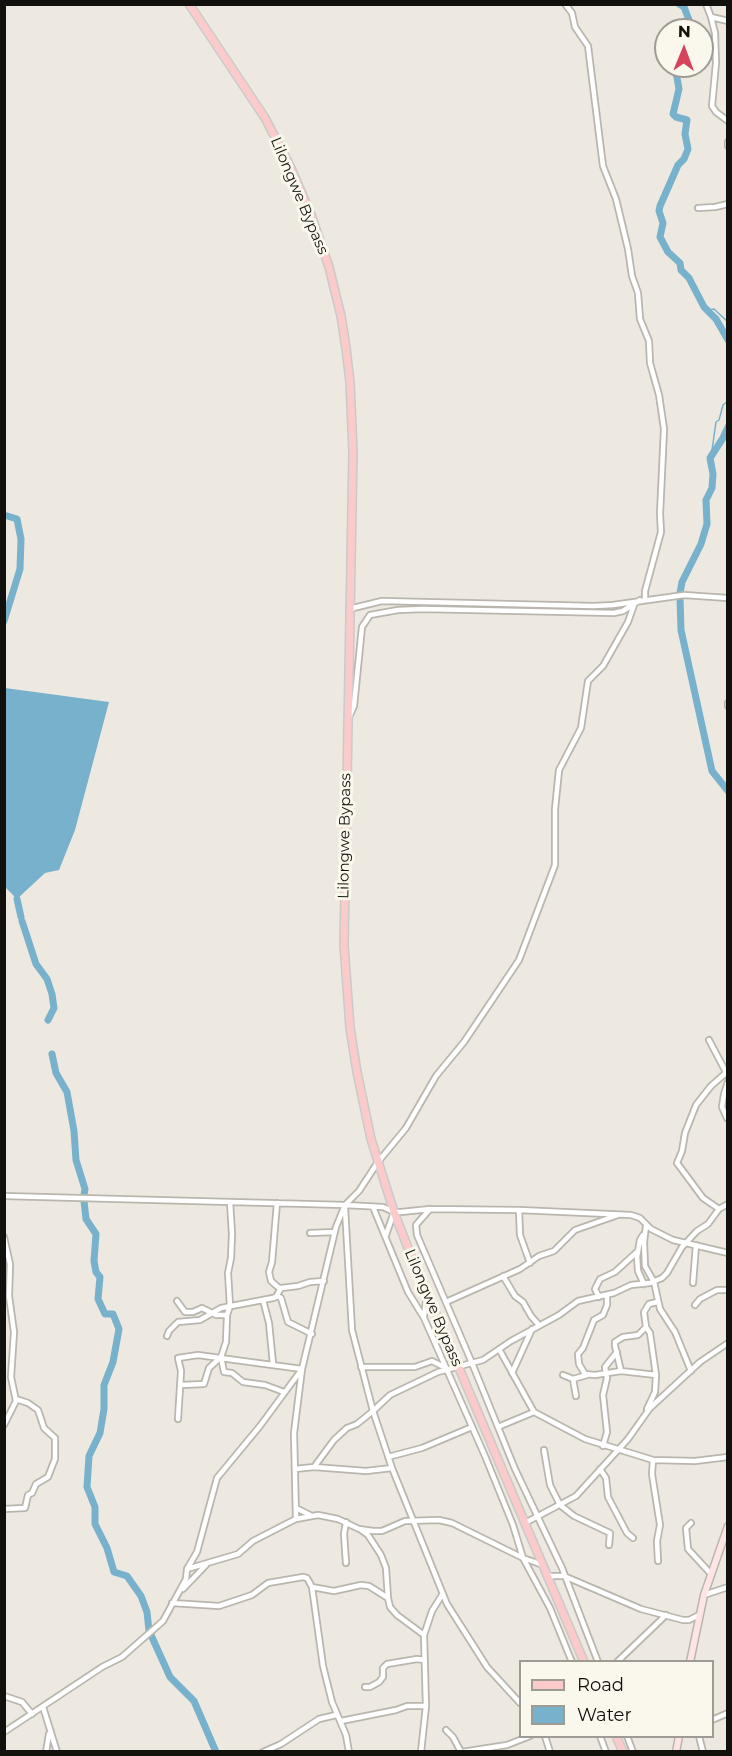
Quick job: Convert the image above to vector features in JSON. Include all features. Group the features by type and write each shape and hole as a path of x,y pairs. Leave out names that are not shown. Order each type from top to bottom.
{"main road":[{"name":"Lilongwe Bypass","path":"189,4 265,118 285,156 319,236 335,290 346,348 352,417 346,723 345,963 357,1072 378,1161 393,1212 583,1660"},
{"path":"616,1738 623,1752"}],"street":[{"path":"346,723 354,706 362,627 370,615 398,610 423,609 614,614 642,600 645,591 661,532 664,429 659,395 650,363 649,341 639,314 638,292 632,276 616,198 603,166 588,46 574,27 572,13 565,4"},
{"path":"706,4 715,33 716,70 712,106 728,121"},
{"path":"711,17 728,21"},
{"path":"698,208 728,204"},
{"path":"349,609 381,601 594,606 690,594 728,598"},
{"path":"296,1520 294,1433 302,1369 335,1232 345,1205 406,1128 436,1076 464,1042 519,960 555,865 555,809 560,770 581,728 588,681 603,666 628,622 634,605"},
{"path":"709,1040 727,1073 711,1086 695,1108 677,1163 703,1198 719,1209"},
{"path":"727,1118 722,1102 728,1082"},
{"path":"4,1196 345,1205 389,1209 393,1212 430,1209 620,1214 640,1218 646,1226 673,1240 728,1253"},
{"path":"181,1385 204,1384 210,1368 220,1357 226,1342 227,1315 230,1306 228,1273 232,1228 230,1202"},
{"path":"277,1203 269,1272 270,1281 279,1288 298,1286 310,1281 324,1281"},
{"path":"314,1467 334,1440 347,1428 357,1424 374,1411 390,1395 446,1369 483,1360 559,1315 578,1301 607,1295 631,1285 654,1282 665,1275 686,1243 708,1224 719,1209 728,1204"},
{"path":"345,1205 351,1319 361,1367 388,1457 442,1595 487,1667 519,1702"},
{"path":"373,1207 408,1292 424,1318 472,1427 513,1525 523,1558 550,1608 571,1660"},
{"path":"430,1209 418,1220 415,1228 514,1469 562,1568 597,1660"},
{"path":"519,1210 520,1235 530,1263"},
{"path":"386,1235 393,1212"},
{"path":"446,1302 530,1263 539,1256 557,1250 575,1230 620,1214"},
{"path":"646,1226 645,1266 654,1282 657,1302 675,1332 691,1371"},
{"path":"310,1233 335,1232"},
{"path":"644,1284 638,1271 638,1251 640,1240 645,1233"},
{"path":"4,1237 10,1264 9,1296 14,1332 11,1377 16,1399 15,1406 4,1425"},
{"path":"693,1283 696,1245"},
{"path":"599,1297 595,1289 600,1278 615,1272 638,1251"},
{"path":"503,1276 515,1296 539,1325"},
{"path":"277,1296 279,1288"},
{"path":"695,1305 700,1299 717,1290 728,1290"},
{"path":"424,1318 427,1294"},
{"path":"587,1375 579,1365 578,1354 583,1348 594,1320 603,1315 607,1305 607,1295"},
{"path":"277,1296 281,1298 288,1322 312,1334"},
{"path":"167,1336 178,1322 200,1320 230,1306 277,1296"},
{"path":"263,1300 269,1323 273,1364"},
{"path":"177,1301 185,1312 194,1312 202,1308 212,1313 227,1315"},
{"path":"645,1415 655,1392 656,1375 644,1310 649,1304 657,1302"},
{"path":"621,1371 615,1342 623,1337 638,1335 646,1327"},
{"path":"512,1373 532,1329"},
{"path":"525,1523 576,1496 619,1449 650,1408 709,1355 728,1343"},
{"path":"500,1349 534,1412 570,1432 603,1446 653,1460 688,1461 728,1457"},
{"path":"603,1446 607,1432 603,1395 606,1365 617,1352"},
{"path":"178,1419 181,1371 178,1358 198,1355 302,1369"},
{"path":"220,1357 224,1372 232,1373 243,1382 265,1385 284,1392"},
{"path":"361,1367 415,1367 432,1361 440,1363 446,1369"},
{"path":"4,1732 102,1667 122,1657 158,1626 186,1579 187,1569 197,1552 217,1478 302,1369"},
{"path":"563,1375 573,1379 621,1371 656,1375"},
{"path":"573,1379 576,1396"},
{"path":"4,1509 25,1508 28,1495 32,1493 36,1484 48,1477 56,1459 55,1438 44,1428 38,1410 16,1399"},
{"path":"498,1427 534,1412"},
{"path":"388,1457 422,1448 472,1427"},
{"path":"544,1450 550,1485 560,1505 574,1516 610,1533 609,1545"},
{"path":"653,1460 652,1474 660,1525 657,1540 658,1561"},
{"path":"295,1468 314,1467 366,1471 392,1468"},
{"path":"600,1469 606,1478 608,1497 627,1533 633,1538"},
{"path":"296,1508 312,1516"},
{"path":"187,1569 238,1554 253,1541 296,1520 325,1515 346,1522 368,1535 381,1555 386,1568 387,1598 390,1607 424,1635"},
{"path":"359,1529 382,1531 401,1522 432,1519 453,1523 523,1558 543,1565"},
{"path":"346,1522 344,1534 346,1563"},
{"path":"691,1523 686,1528 688,1549 711,1574"},
{"path":"690,1660 704,1595 728,1526"},
{"path":"720,1545 728,1550"},
{"path":"172,1603 189,1580 207,1564"},
{"path":"548,1576 564,1576 641,1609 683,1620 699,1616"},
{"path":"172,1603 219,1606 230,1604 252,1595 268,1583 307,1578 312,1587 323,1666 349,1752"},
{"path":"312,1587 334,1591 361,1585 369,1586 387,1598"},
{"path":"704,1595 728,1587"},
{"path":"421,1752 426,1706 424,1635 432,1611 442,1595"},
{"path":"619,1660 666,1615"},
{"path":"365,1687 379,1682 383,1677 383,1668 387,1664 424,1660"},
{"path":"4,1696 22,1702 32,1714"},
{"path":"341,1721 406,1706 426,1706"},
{"path":"43,1707 57,1752"},
{"path":"714,1719 728,1713"},
{"path":"267,1751 319,1719 336,1715"},
{"path":"446,1730 462,1752 507,1745 527,1738"},
{"path":"46,1752 50,1731"},
{"path":"600,1738 606,1752"},
{"path":"627,1738 633,1752"},
{"path":"504,1752 507,1745"}],"water":[{"path":"5,688 109,702 75,830 59,870 45,873 17,899 5,887"}],"waterway":[{"path":"679,4 684,7 688,18"},
{"path":"677,78 679,89 673,114 687,120 685,134 688,149 684,159 678,165 660,206 659,211 663,223 660,237 668,252 680,263 681,270 689,278 704,307 716,319 728,340"},
{"path":"708,310 714,309 728,322"},
{"path":"711,457 716,422 719,420 723,405 728,401"},
{"path":"680,593 682,582 701,544 707,524 706,500 712,488 713,474 710,458 728,427"},
{"path":"4,515 17,519 21,539 20,569 4,621"},
{"path":"680,598 681,630 712,771 728,791"},
{"path":"17,899 21,917"},
{"path":"22,921 36,964 47,979 52,994 54,1008 48,1020"},
{"path":"52,1054 56,1073 67,1092 74,1131 76,1160 85,1189 84,1195"},
{"path":"84,1201 86,1219 96,1234 94,1261 96,1272 100,1277 98,1299 105,1314 113,1314 119,1329 113,1362 104,1385 104,1409 100,1433 89,1456 87,1487 95,1507 95,1524 107,1548 114,1572 127,1576 141,1596 147,1612 149,1631"},
{"path":"151,1635 170,1677 194,1701 216,1752"}]}
